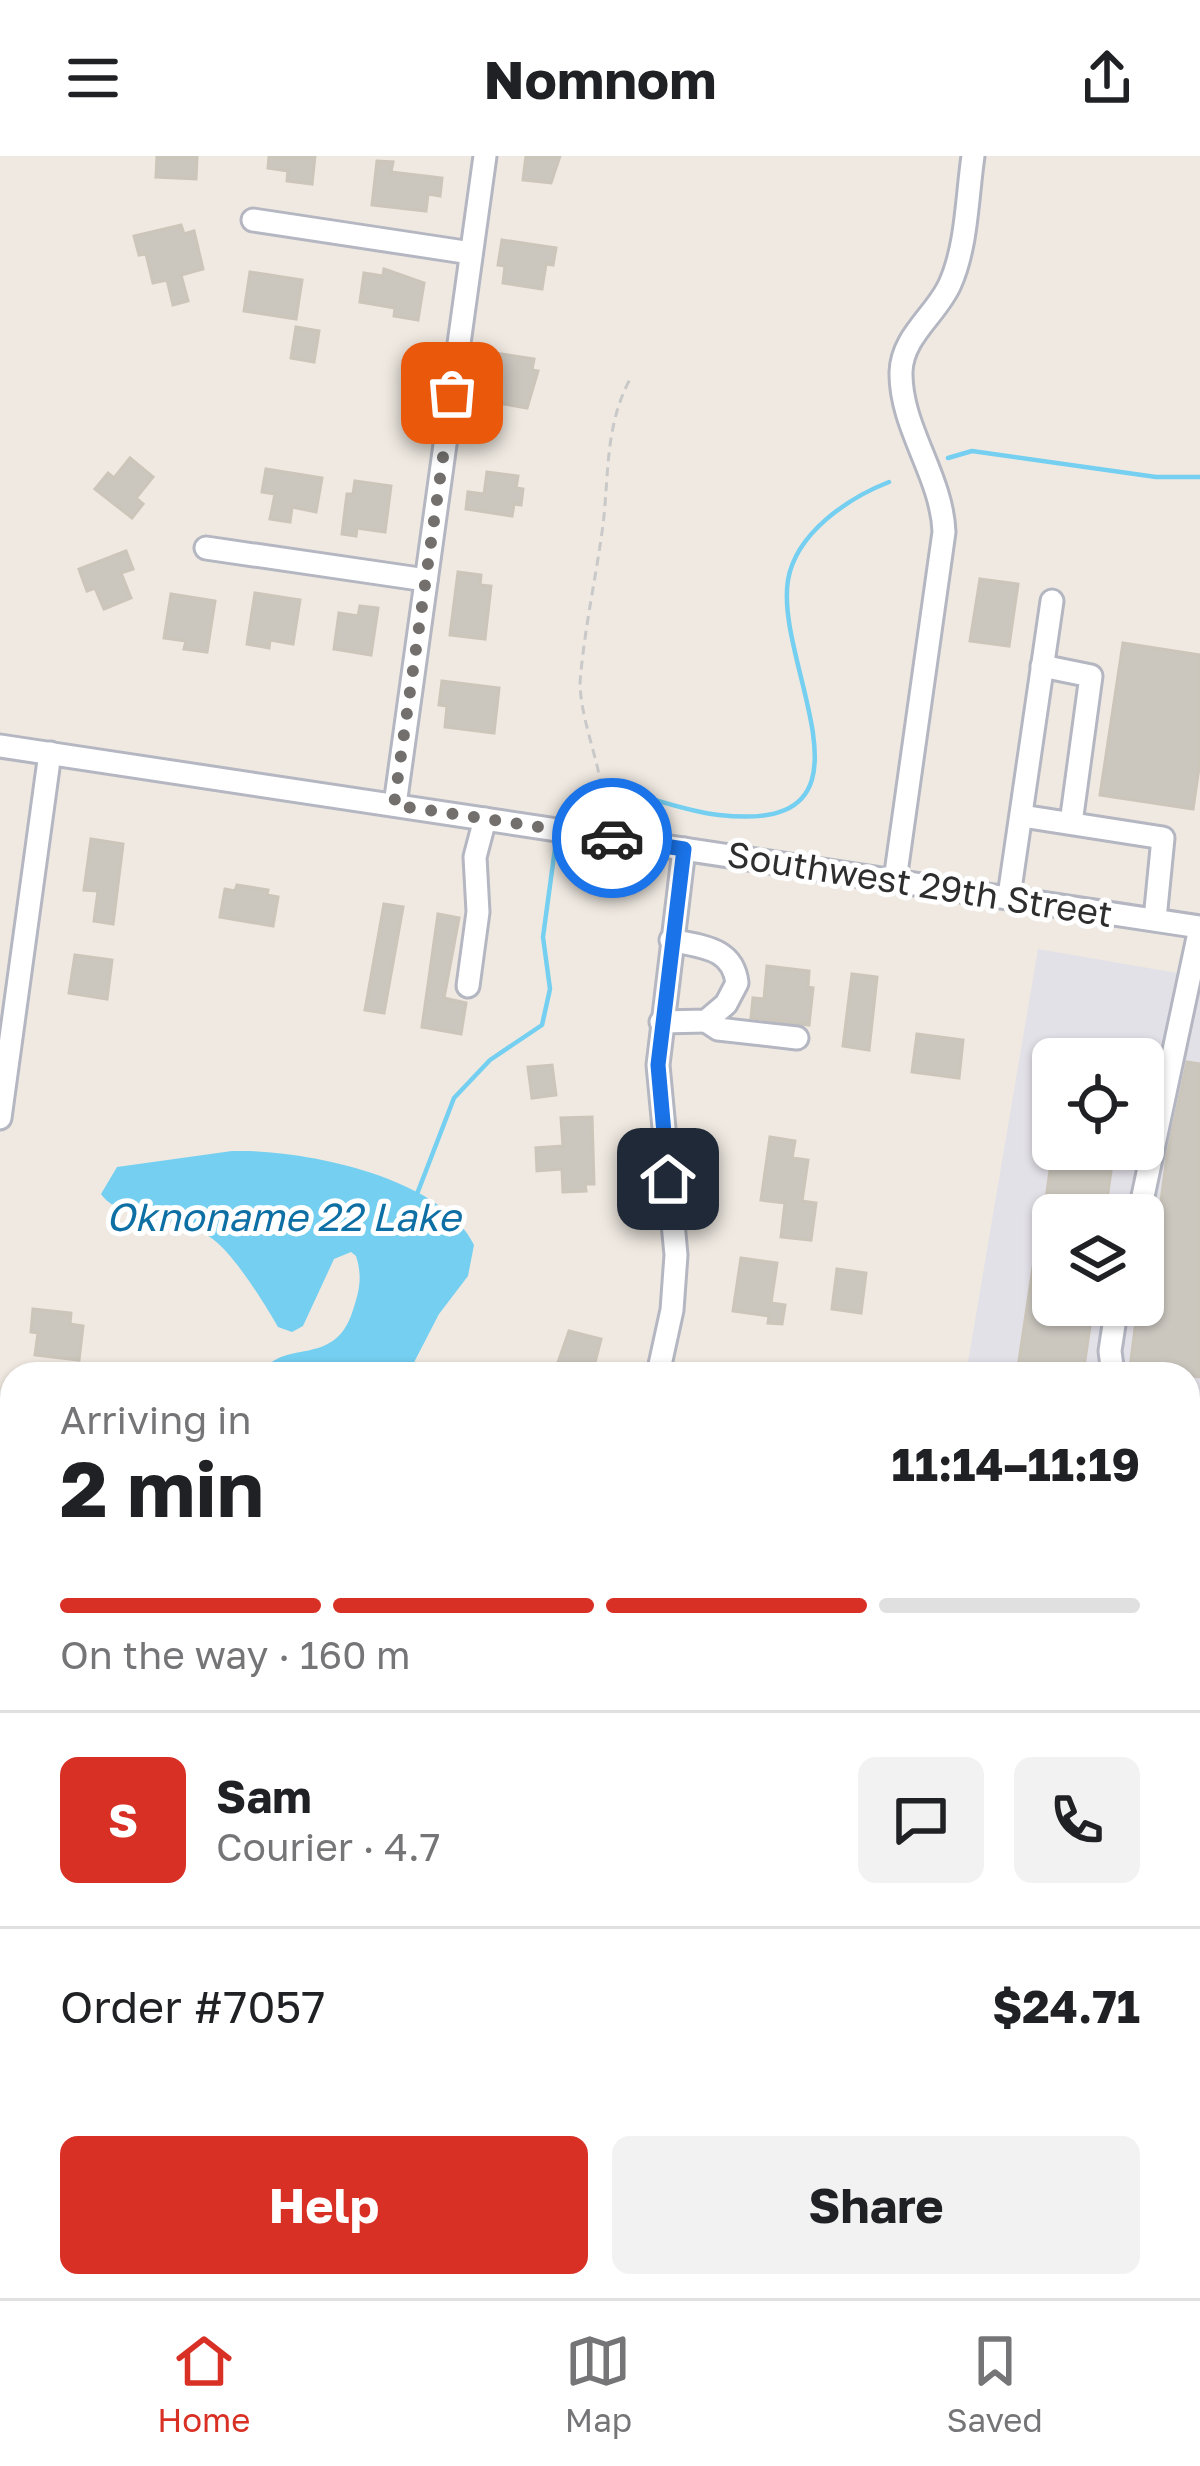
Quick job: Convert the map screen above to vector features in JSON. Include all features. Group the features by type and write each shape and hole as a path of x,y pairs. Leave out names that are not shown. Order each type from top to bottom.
{"street":[{"path":"394,805 485,156"},
{"path":"895,880 944,532 943,509 905,400 901,372 904,353 950,284 973,156"},
{"path":"253,220 472,253"},
{"path":"206,548 426,580"},
{"path":"1009,896 1052,601"},
{"path":"1042,665 1091,676 1071,823"},
{"name":"Southwest 29th Street","path":"0,746 1200,928"},
{"path":"0,1118 50,754"},
{"path":"1022,816 1163,838 1154,919"},
{"path":"468,986 478,912 475,857 485,819"},
{"path":"661,1362 672,1310 676,1255 658,1090 684,849"},
{"path":"1143,1194 1200,928"},
{"path":"671,940 712,949 731,961 737,983 733,995 706,1022"},
{"path":"662,1022 706,1022 718,1029 797,1038"},
{"path":"1111,1362 1114,1326"}],"path":[{"path":"601,836 604,806 580,709 580,683 603,523 610,432 614,409 630,380"}],"shaded area":[{"path":"1038,949 1200,977 1200,1362 968,1362"}],"water":[{"name":"Oknoname 22 Lake","path":"232,1151 294,1155 366,1171 432,1201 457,1221 474,1245 468,1276 439,1314 414,1362 273,1362 320,1347 343,1330 359,1285 356,1256 351,1252 334,1259 303,1326 292,1332 278,1327 238,1266 210,1237 109,1203 101,1194 117,1167"}],"building":[{"path":"157,156 197,156 196,179 156,177"},
{"path":"269,156 315,156 312,184 287,181 288,171 268,168"},
{"path":"526,156 560,156 551,183 523,180"},
{"path":"377,161 393,162 391,172 442,178 440,196 428,194 426,211 372,205"},
{"path":"181,225 184,234 194,231 203,269 181,275 188,301 173,305 167,280 153,283 146,254 139,255 134,236"},
{"path":"502,240 556,248 553,265 546,264 542,289 503,283 505,266 498,265"},
{"path":"384,269 424,283 418,320 394,316 395,308 360,302 364,273 383,276"},
{"path":"250,272 302,280 296,319 244,311"},
{"path":"296,327 319,331 314,362 291,358"},
{"path":"488,352 534,359 532,370 538,371 527,408 492,402 496,380 484,378"},
{"path":"130,458 153,477 136,498 143,504 132,518 95,489 108,473 114,478"},
{"path":"266,469 322,478 316,512 292,507 290,522 270,519 275,494 262,492"},
{"path":"487,472 518,476 516,488 523,489 521,505 514,504 512,516 466,509 468,492 484,494"},
{"path":"355,481 391,486 385,532 357,528 356,536 342,534 347,494 353,494"},
{"path":"126,551 133,569 121,573 131,598 104,609 95,588 87,591 79,569"},
{"path":"458,572 481,575 480,585 491,586 485,639 450,635"},
{"path":"980,579 1018,584 1009,646 970,641"},
{"path":"255,593 300,600 293,644 270,640 269,648 247,644"},
{"path":"171,594 215,601 207,652 184,649 186,641 164,638"},
{"path":"360,606 378,608 371,655 334,649 339,613 358,616"},
{"path":"1123,643 1200,655 1200,761 1193,809 1100,795"},
{"path":"442,681 499,688 494,733 445,727 447,706 439,705"},
{"path":"91,839 123,844 113,924 94,921 98,891 84,890"},
{"path":"237,885 268,890 267,895 278,897 273,926 220,917 225,889 235,891"},
{"path":"384,904 403,907 384,1013 365,1010"},
{"path":"438,914 459,918 444,998 466,1003 461,1034 422,1027"},
{"path":"75,955 112,960 107,999 69,993"},
{"path":"767,966 809,971 808,987 813,988 809,1025 751,1018 753,998 764,999"},
{"path":"852,974 877,977 869,1050 843,1046"},
{"path":"917,1034 963,1040 959,1078 912,1072"},
{"path":"1187,1062 1200,1064 1200,1362 1131,1362 1135,1326 1164,1326 1162,1194"},
{"path":"552,1065 556,1095 532,1098 528,1067"},
{"path":"592,1117 594,1184 585,1184 586,1191 563,1192 562,1169 537,1171 536,1148 563,1146 561,1118"},
{"path":"770,1137 795,1141 792,1158 808,1160 802,1201 816,1203 811,1240 781,1237 785,1203 761,1200"},
{"path":"1050,1170 1111,1170 1108,1194 1047,1194"},
{"path":"741,1258 777,1263 771,1303 785,1305 782,1324 768,1323 769,1316 733,1311"},
{"path":"837,1269 866,1273 861,1313 832,1309"},
{"path":"1032,1274 1032,1326 1090,1326 1085,1362 1019,1362"},
{"path":"33,1309 71,1313 70,1324 83,1326 79,1360 35,1355 38,1333 31,1332"},
{"path":"569,1331 601,1339 595,1362 558,1362"}],"waterway":[{"path":"948,458 972,451 1156,477 1200,477"},
{"path":"612,788 719,815 771,814 801,799 814,772 814,737 788,616 788,580 801,547 826,519 889,482"},
{"path":"559,820 590,789"},
{"path":"417,1194 454,1098 490,1060 542,1025 550,989 543,937 556,841"}],"way so far":[{"path":"452,393 394,805 612,838"}],"route":[{"path":"612,838 684,849 658,1065 668,1179"}]}
